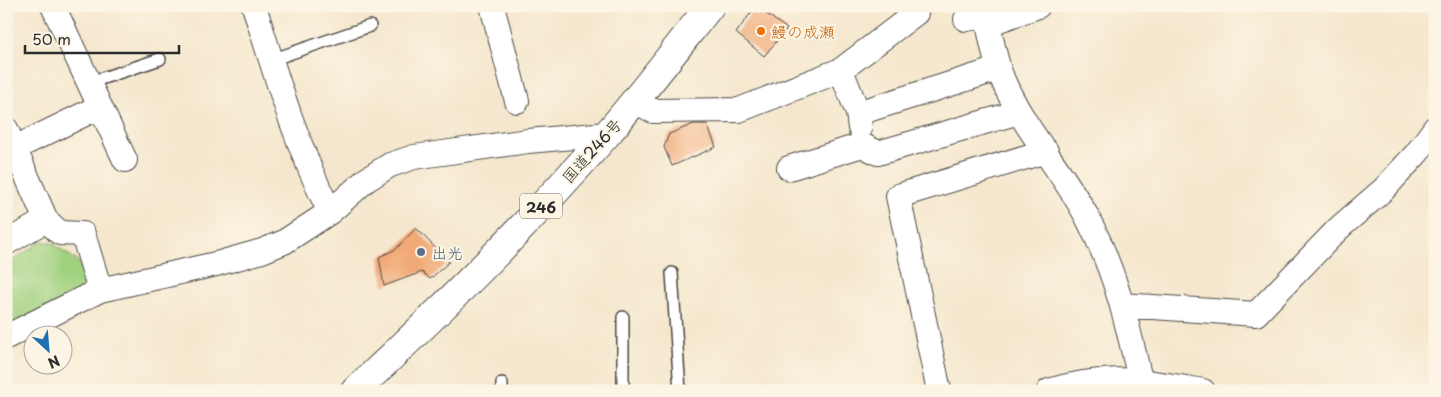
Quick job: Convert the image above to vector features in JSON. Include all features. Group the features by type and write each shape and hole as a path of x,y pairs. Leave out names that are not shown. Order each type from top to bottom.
{"highway":[{"name":"国道246号","path":"355,391 469,282 607,134 710,6"}],"street":[{"path":"53,6 124,160"},
{"path":"254,6 271,60 314,180 330,212"},
{"path":"492,6 517,101"},
{"path":"1038,6 981,16 998,69 1019,112 1046,151 1085,215 1108,261 1123,304 1140,380"},
{"path":"635,101 653,111 739,110 841,70 916,13"},
{"path":"858,112 998,69"},
{"path":"841,70 858,112 862,145"},
{"path":"99,107 11,139 46,220 60,234 83,234 100,290"},
{"path":"790,168 862,145 878,153 1019,112"},
{"path":"1123,304 1256,314 1339,228 1384,189 1435,128"},
{"path":"6,337 100,290 216,264 262,251 305,230 330,212 366,180 390,165 414,157 528,141 607,134"},
{"path":"939,391 898,196 1046,151"},
{"path":"6,243 46,220"},
{"path":"1049,391 1106,379 1140,380 1203,391"}],"lane":[{"path":"271,60 370,26"},
{"path":"88,83 160,59"},
{"path":"672,273 680,391"},
{"path":"623,317 623,391"}],"green space":[{"path":"42,241 52,243 79,262 85,283 81,291 6,327 6,265"}],"building":[{"name":"鰻の成瀬","path":"756,6 787,29 764,56 736,33"},
{"path":"694,124 707,124 716,147 672,166 664,147 669,134"},
{"path":"416,228 449,262 430,279 422,272 384,286 379,257 396,249"}],"place":[{"name":"鰻の成瀬","path":"761,31"},
{"name":"出光","path":"421,252"}]}
